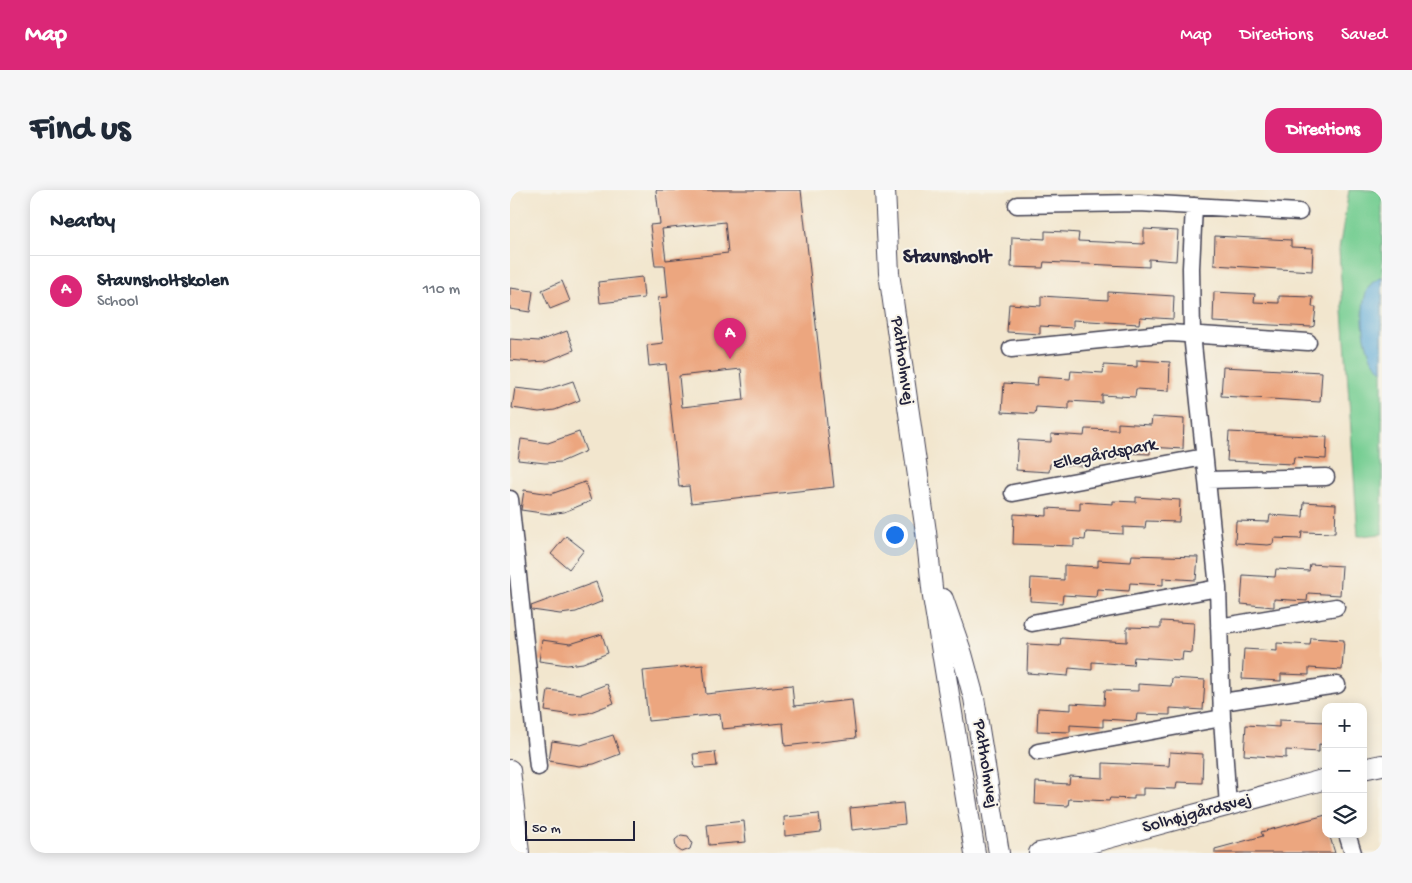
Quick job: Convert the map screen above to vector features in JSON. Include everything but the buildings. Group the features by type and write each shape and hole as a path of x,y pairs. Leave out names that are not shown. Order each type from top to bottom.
{"street":[{"name":"Paltholmvej","path":"885,190 890,273 926,532 933,597 975,853"},
{"path":"1017,205 1139,203 1300,212"},
{"path":"1194,206 1191,268 1192,334 1218,588 1222,710 1228,806"},
{"path":"1011,350 1170,333 1308,342"},
{"name":"Ellegårdspark","path":"1013,492 1204,457"},
{"path":"1207,480 1326,477"},
{"path":"510,499 513,554 538,767"},
{"name":"Paltholmvej","path":"926,532 943,599 962,654 974,698 999,853"},
{"path":"1032,623 1218,588"},
{"path":"1219,628 1336,607"},
{"path":"1038,752 1338,685"},
{"path":"1367,768 1382,764"},
{"path":"510,770 519,853"},
{"name":"Solhøjgårdsvej","path":"1039,853 1086,844 1322,780"},
{"path":"1348,838 1353,853"}],"green space":[{"path":"1349,190 1382,190 1382,534 1358,536 1339,250"}],"water":[{"path":"1382,277 1382,371 1373,360 1366,342 1363,309 1367,290 1372,283"}],"place":[{"name":"Stavnsholtskolen","path":"730,359"}],"district":[{"name":"Stavnsholt","path":"947,258"}]}
